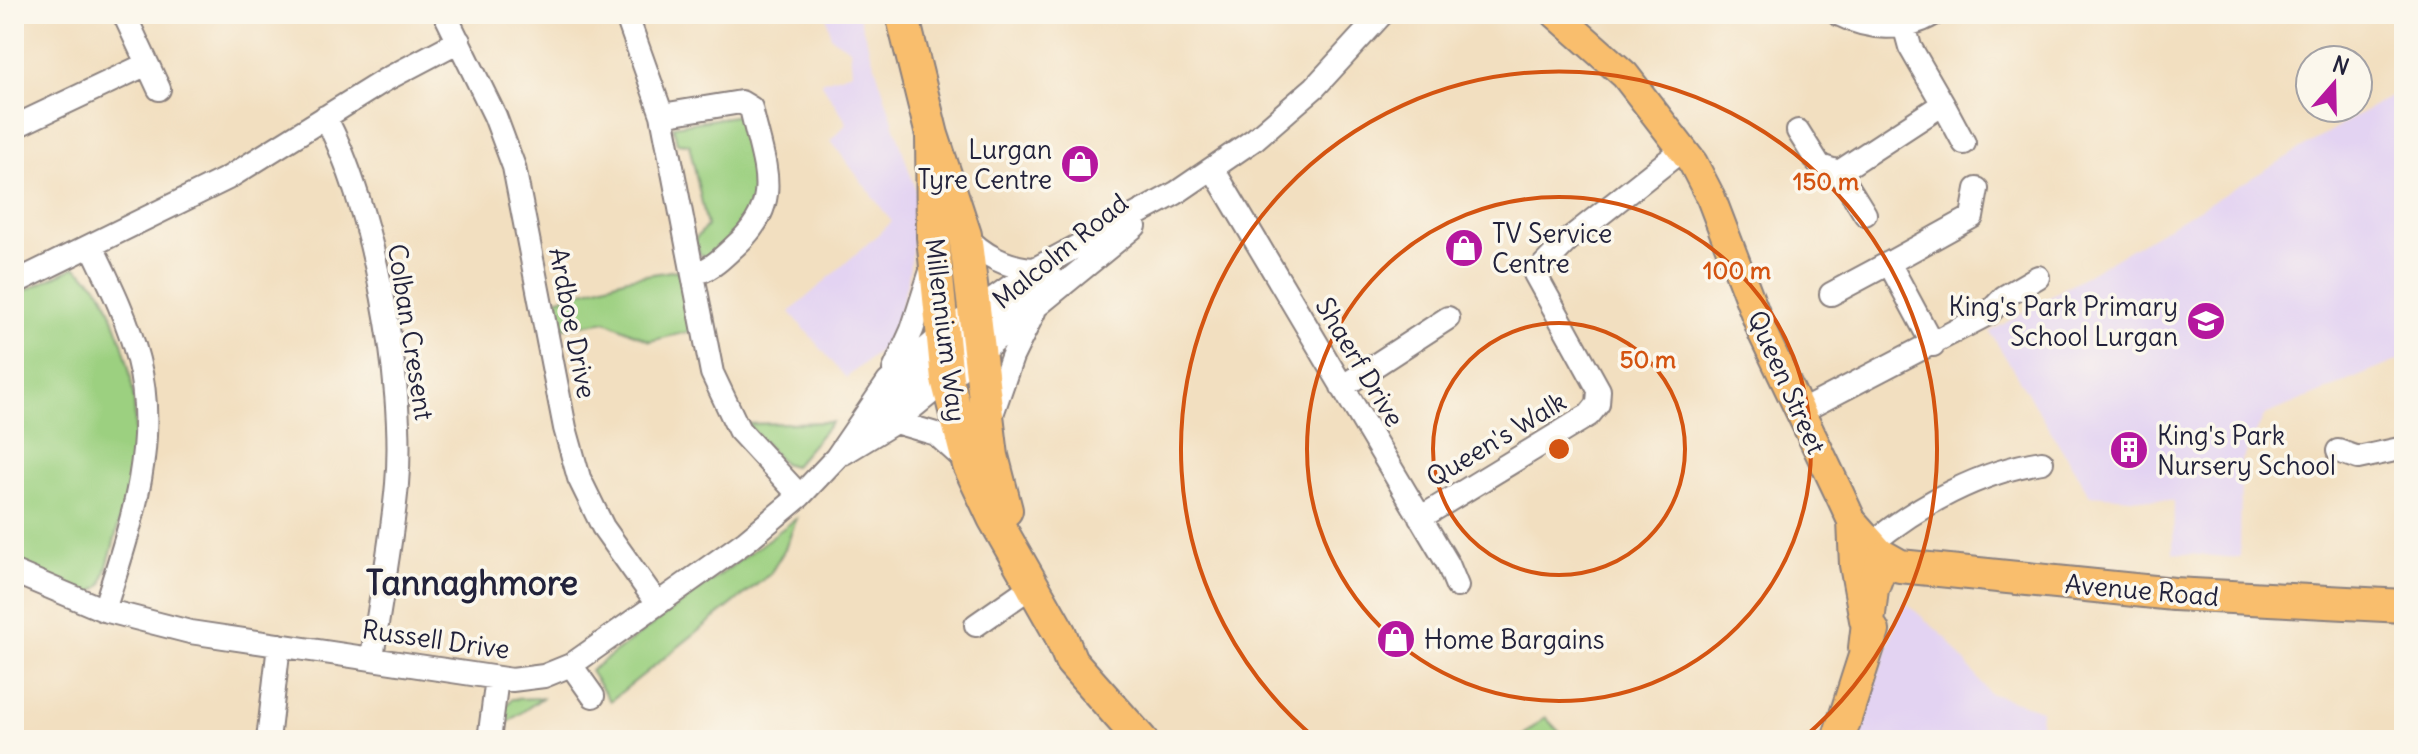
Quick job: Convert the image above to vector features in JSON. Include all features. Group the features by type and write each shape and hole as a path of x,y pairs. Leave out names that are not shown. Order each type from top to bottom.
{"highway":[{"name":"Millennium Way","path":"902,14 934,141 965,235 961,343 969,465 1071,661 1141,740"},
{"name":"Millennium Way","path":"934,141 935,261 988,427 1025,573"},
{"path":"934,141 971,414 994,518"},
{"path":"1838,740 1866,641 1884,556"},
{"name":"Avenue Road","path":"1884,556 2174,594 2404,606"}],"main road":[{"name":"Queen Street","path":"1556,14 1625,75 1683,149 1711,198 1763,334 1852,521 1884,556"},
{"path":"1852,521 1854,565 1866,641"}],"street":[{"path":"124,14 159,89"},
{"name":"Ardboe Drive","path":"445,14 495,116 514,167 565,428 579,478 603,527 657,603"},
{"path":"626,14 662,115 712,373 739,430 800,496"},
{"name":"Malcolm Road","path":"961,343 1035,269 1176,193 1213,169 1295,106 1382,14"},
{"path":"1838,14 1863,25 1891,28 1934,14"},
{"path":"1904,25 1910,47 1964,143"},
{"path":"14,283 228,178 385,80 459,41"},
{"path":"14,127 147,64"},
{"path":"662,115 741,102 751,108 766,175 767,206 750,233 707,271 693,274"},
{"path":"1839,172 1943,104"},
{"name":"Colban Cresent","path":"325,117 343,150 369,239 394,379 399,431 397,484 372,658"},
{"path":"1798,131 1820,166 1839,172 1865,214"},
{"name":"Queen's Walk","path":"1420,518 1589,415 1598,404 1599,390 1535,274 1568,240 1683,149"},
{"name":"Shaerf Drive","path":"1213,169 1420,518 1457,586"},
{"path":"1831,294 1972,217 1977,189"},
{"name":"Malcolm Road","path":"961,343 1037,307 1176,193"},
{"path":"849,439 961,343 1107,239 1126,234"},
{"path":"965,235 973,245 997,260 1035,269"},
{"path":"92,247 120,305 138,360 146,406 142,471 127,537 104,610"},
{"path":"836,458 888,382 912,330 935,261"},
{"path":"1889,263 1933,345"},
{"path":"1800,412 1988,314 2004,297 2038,277"},
{"path":"988,427 1012,357 1037,307"},
{"path":"1342,387 1448,318"},
{"path":"888,382 961,343"},
{"path":"836,458 895,422 961,343"},
{"path":"895,422 936,434 969,465"},
{"path":"2338,451 2358,458 2404,448"},
{"name":"Russell Drive","path":"14,572 104,610 190,632 497,678 531,679 571,665 746,541 800,496 836,458"},
{"path":"1884,556 1945,495 2012,466 2042,462"},
{"path":"976,625 1025,573"},
{"path":"268,740 279,645"},
{"path":"571,665 593,696"},
{"path":"489,740 497,678"}],"shaded area":[{"path":"826,14 858,14 919,201 908,279 899,315 884,347 846,378 790,312 892,222 831,141 847,123 821,82 852,72 850,49 831,37"},
{"name":"King's Park Primary School Lurgan","path":"2404,88 2404,358 2265,415 2241,462 2240,558 2173,553 2174,501 2090,495 1990,332 2343,124 2374,124 2374,106"},
{"path":"1904,601 1948,640 1989,693 2041,710 2039,740 1855,740"}],"green space":[{"path":"740,115 761,196 753,215 707,259 699,253 695,239 707,226 689,144 677,143 673,126"},
{"path":"75,267 99,288 107,301 128,366 134,398 135,429 127,489 102,585 91,593 14,563 14,296"},
{"path":"678,270 691,331 650,341 606,321 558,329 553,300 628,278"},
{"path":"832,422 794,466 783,463 747,424"},
{"path":"797,518 785,549 770,574 610,701 590,671"},
{"path":"542,698 501,727 502,709 512,699"},
{"path":"1545,717 1567,740 1518,740"}],"place":[{"name":"Lurgan Tyre Centre","path":"1080,164"},
{"name":"TV Service Centre","path":"1464,248"},
{"name":"King's Park Primary School Lurgan","path":"2206,321"},
{"name":"King's Park Nursery School","path":"2129,450"},
{"name":"Home Bargains","path":"1396,639"}],"district":[{"name":"Tannaghmore","path":"472,582"}]}
